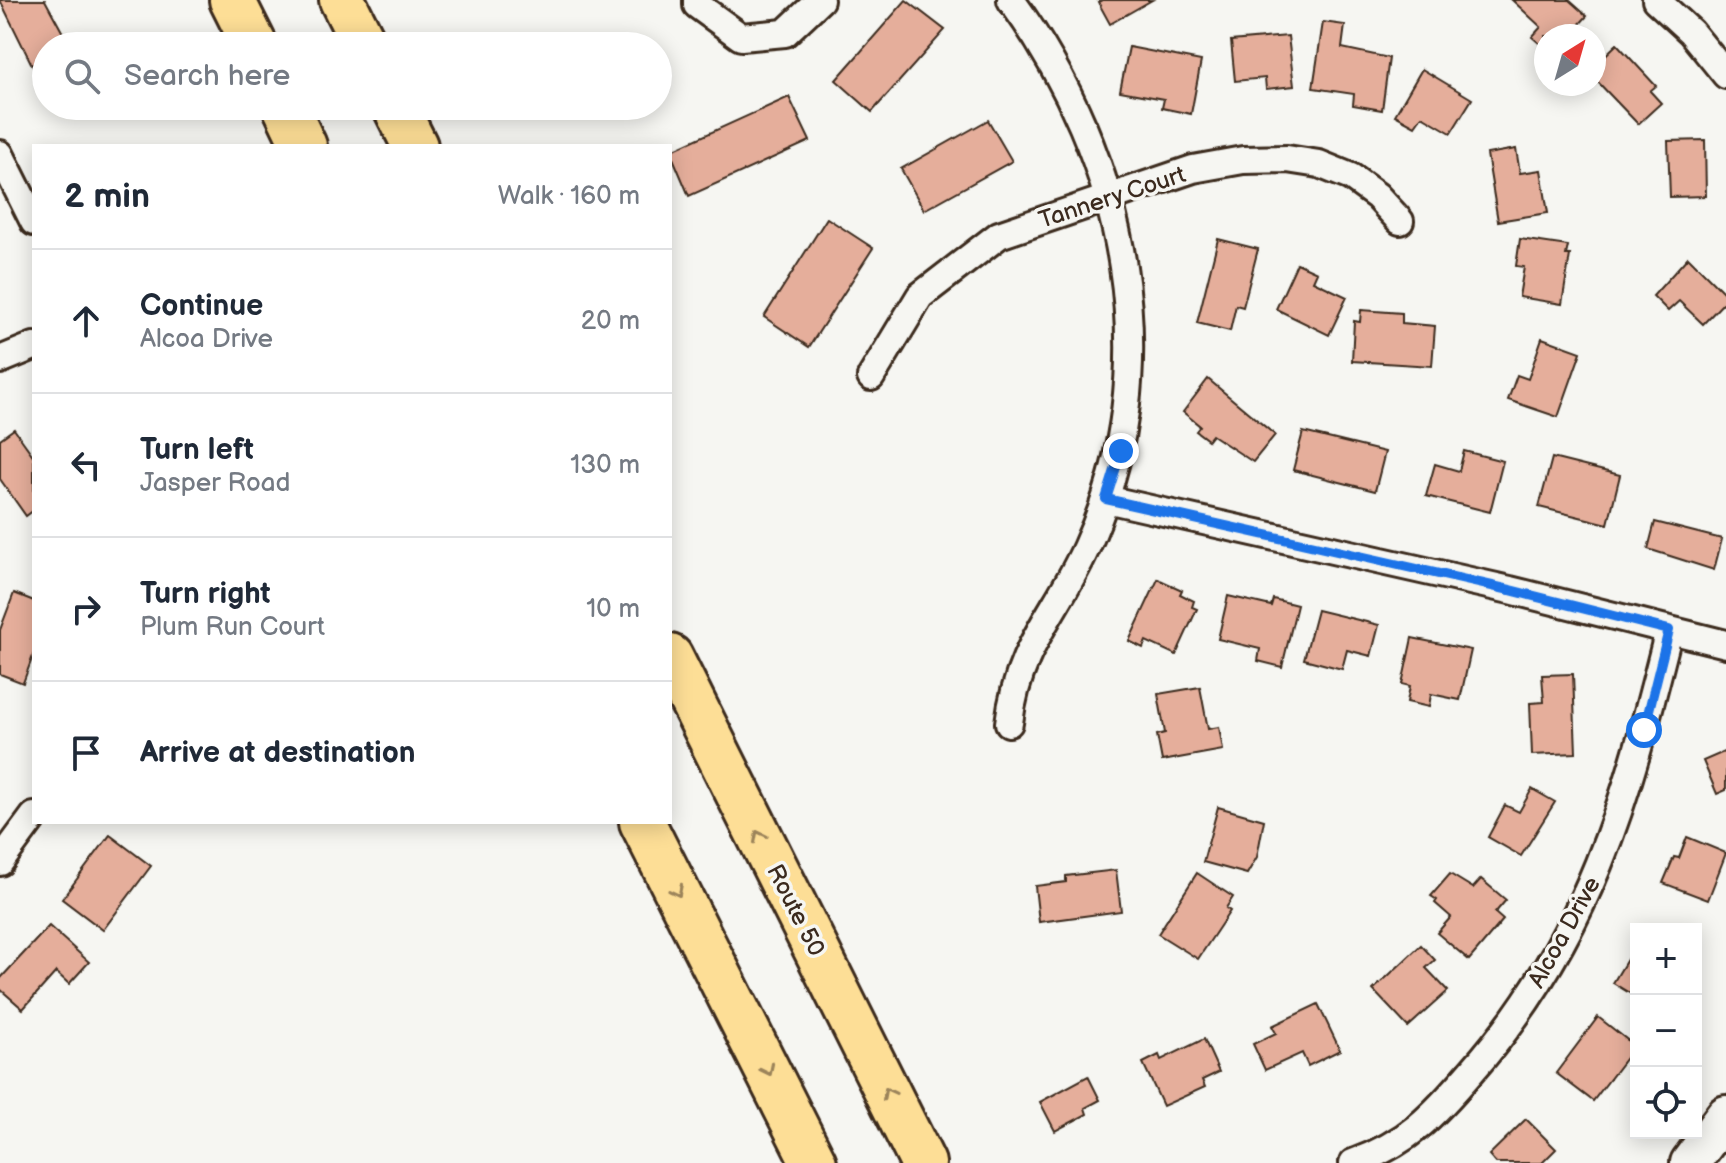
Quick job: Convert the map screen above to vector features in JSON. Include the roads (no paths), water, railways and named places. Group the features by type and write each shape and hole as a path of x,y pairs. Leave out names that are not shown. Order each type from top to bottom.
{"highway":[{"path":"232,0 248,32"},
{"path":"342,0 358,32"},
{"path":"292,120 303,144"},
{"path":"402,120 414,144"},
{"name":"Route 50","path":"672,661 923,1163"},
{"path":"643,824 814,1163"}],"main road":[{"path":"1690,1163 1726,1115"}],"street":[{"path":"697,0 697,5 741,37 785,33 820,0"},
{"path":"1009,723 1013,689 1025,653 1086,550 1106,499 1128,409 1132,348 1121,251 1108,198 1085,133 1051,65 1011,0"},
{"path":"1656,0 1691,32 1726,75"},
{"path":"0,154 32,218"},
{"name":"Tannery Court","path":"871,377 920,296 999,235 1193,169 1243,160 1287,159 1319,164 1351,177 1377,196 1400,221"},
{"path":"0,360 32,347"},
{"path":"1106,499 1510,590 1726,644"},
{"name":"Alcoa Drive","path":"1353,1163 1384,1152 1428,1121 1487,1054 1530,996 1567,934 1599,868 1625,800 1669,630"},
{"path":"0,862 32,819"}]}
